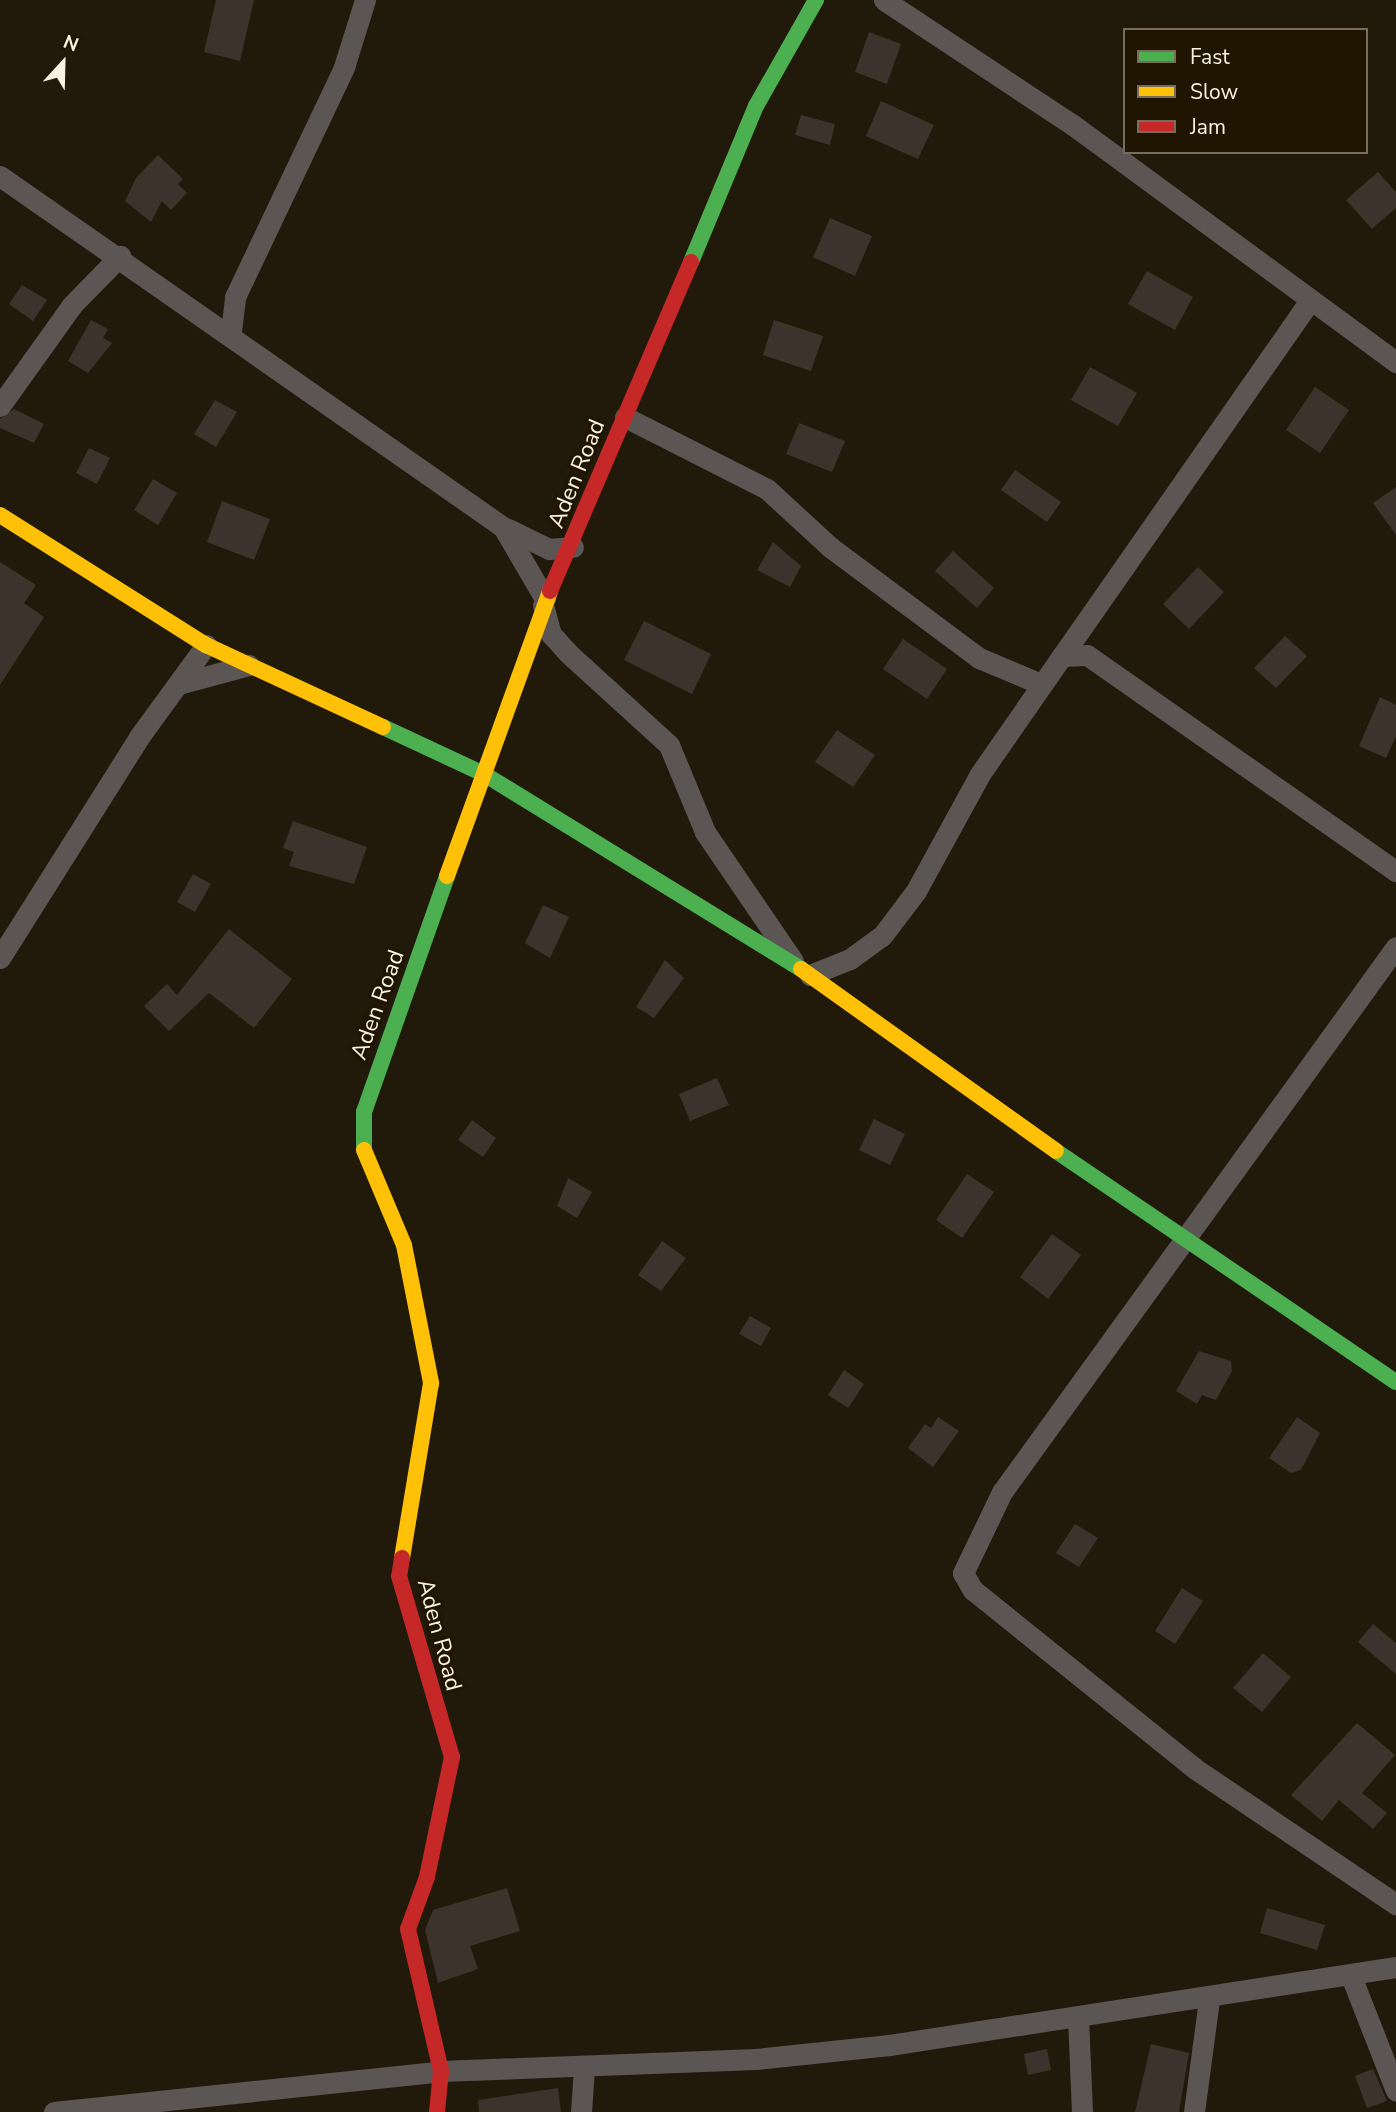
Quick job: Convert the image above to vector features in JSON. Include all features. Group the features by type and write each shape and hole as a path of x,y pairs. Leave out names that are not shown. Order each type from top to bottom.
{"street":[{"path":"231,331 235,297 344,67 365,0"},
{"name":"Aden Road","path":"442,2071 408,1929 427,1877 452,1757 399,1576 431,1383 404,1245 362,1146 363,1112 544,602 573,547 755,106 816,0"},
{"path":"884,0 1073,125 1396,362"},
{"path":"0,176 231,331 503,527 549,549 573,547"},
{"path":"0,406 72,305 120,256"},
{"path":"803,970 850,959 882,936 916,891 980,774 1310,301"},
{"path":"625,417 767,489 830,547 979,658 1041,684"},
{"path":"0,515 206,645 484,774 803,970 1181,1237 1396,1382"},
{"path":"503,527 544,602 551,634 669,746 705,832 803,970"},
{"path":"0,958 206,645"},
{"path":"1062,656 1087,655 1396,871"},
{"path":"178,684 249,665"},
{"path":"1396,947 1181,1237 1002,1492 963,1573 973,1590 1194,1768 1396,1904"},
{"path":"54,2112 442,2071 584,2068 756,2059 1209,2000 1396,1967"},
{"path":"1351,1976 1396,2091"},
{"path":"1194,2112 1209,2000"},
{"path":"1078,2017 1082,2112"},
{"path":"581,2112 584,2068"},
{"path":"437,2112 442,2071"}],"building":[{"path":"216,0 254,0 240,61 204,52"},
{"path":"869,32 901,44 887,84 855,72"},
{"path":"881,101 934,125 918,159 866,136"},
{"path":"801,115 835,124 830,145 795,135"},
{"path":"158,155 183,179 178,184 187,193 171,210 162,201 151,222 125,201 136,178"},
{"path":"1378,172 1396,192 1396,208 1372,229 1346,200"},
{"path":"830,218 872,236 855,276 813,257"},
{"path":"1147,271 1193,297 1175,330 1128,304"},
{"path":"22,285 47,300 33,321 9,304"},
{"path":"91,320 108,329 103,338 112,343 88,373 68,361"},
{"path":"774,320 823,336 811,371 763,355"},
{"path":"1090,367 1137,393 1118,426 1071,400"},
{"path":"1315,387 1349,410 1320,453 1286,430"},
{"path":"215,400 237,412 216,447 194,434"},
{"path":"14,409 44,424 34,443 0,428 0,419"},
{"path":"799,423 845,441 832,472 786,454"},
{"path":"89,448 110,458 97,484 76,473"},
{"path":"1015,470 1061,502 1047,522 1001,490"},
{"path":"153,479 177,493 158,525 134,510"},
{"path":"1396,487 1396,535 1373,503"},
{"path":"222,501 270,519 254,560 207,542"},
{"path":"773,542 801,566 790,587 757,570"},
{"path":"953,551 994,588 977,608 935,571"},
{"path":"0,562 36,585 24,603 44,617 0,685"},
{"path":"1198,567 1224,592 1189,629 1163,604"},
{"path":"644,621 711,654 692,694 624,660"},
{"path":"1285,636 1307,656 1276,688 1254,668"},
{"path":"903,639 947,669 927,699 883,669"},
{"path":"1380,697 1396,705 1396,736 1386,758 1359,746"},
{"path":"837,730 875,755 853,787 815,762"},
{"path":"293,821 367,847 354,884 289,866 294,852 283,848"},
{"path":"193,874 211,884 195,912 177,902"},
{"path":"543,905 569,917 550,958 525,943"},
{"path":"229,929 292,979 254,1028 209,993 169,1031 144,1006 167,984 177,995"},
{"path":"665,960 684,978 654,1018 636,1007"},
{"path":"717,1078 729,1105 690,1121 679,1094"},
{"path":"874,1119 905,1134 890,1165 859,1150"},
{"path":"472,1120 496,1138 483,1157 458,1140"},
{"path":"967,1174 994,1192 962,1238 936,1220"},
{"path":"568,1178 592,1192 577,1218 557,1206"},
{"path":"1052,1234 1081,1255 1048,1299 1020,1277"},
{"path":"662,1241 686,1258 661,1291 638,1275"},
{"path":"750,1316 771,1328 761,1346 739,1334"},
{"path":"1199,1351 1231,1361 1232,1371 1216,1400 1202,1395 1197,1404 1176,1391"},
{"path":"844,1370 864,1384 848,1408 828,1395"},
{"path":"938,1417 959,1431 933,1467 908,1448 925,1424 931,1428"},
{"path":"1297,1417 1320,1433 1301,1470 1291,1473 1269,1458"},
{"path":"1075,1524 1098,1538 1079,1567 1056,1553"},
{"path":"1182,1588 1203,1601 1175,1644 1155,1631"},
{"path":"1373,1624 1396,1643 1396,1674 1358,1642"},
{"path":"1263,1653 1291,1677 1262,1712 1233,1688"},
{"path":"1357,1723 1395,1755 1362,1793 1387,1813 1373,1829 1339,1800 1322,1821 1291,1795"},
{"path":"507,1888 520,1931 470,1946 478,1969 438,1983 425,1930 433,1910"},
{"path":"1267,1908 1325,1925 1317,1950 1260,1933"},
{"path":"1151,2044 1189,2053 1179,2112 1135,2112"},
{"path":"1047,2049 1051,2070 1028,2075 1024,2054"},
{"path":"1373,2069 1387,2101 1367,2108 1355,2076"},
{"path":"558,2088 561,2112 479,2112 478,2100"}],"traffic: fast":[{"path":"691,262 756,106 816,0"},
{"path":"383,727 484,774 801,969"},
{"path":"364,1150 364,1112 447,876"},
{"path":"1056,1151 1396,1382"}],"traffic: slow":[{"path":"0,515 206,645 383,727"},
{"path":"447,876 550,591"},
{"path":"801,969 1056,1151"},
{"path":"364,1150 404,1245 431,1383 402,1558"}],"traffic: jam":[{"path":"550,591 691,262"},
{"path":"402,1558 399,1576 452,1757 427,1877 408,1929 441,2071 437,2112"}]}
